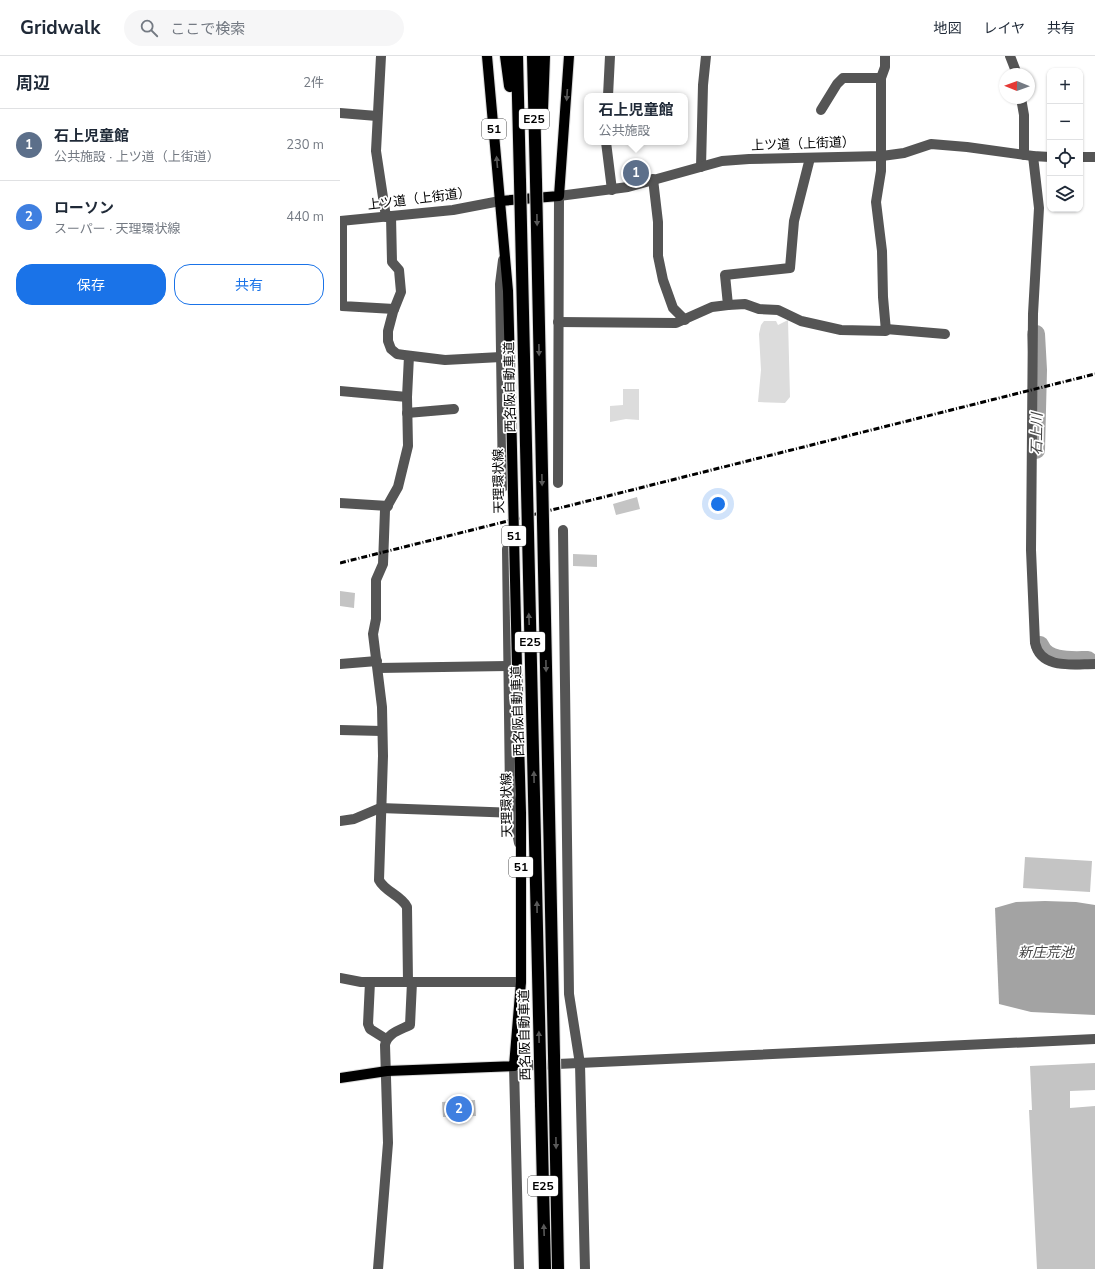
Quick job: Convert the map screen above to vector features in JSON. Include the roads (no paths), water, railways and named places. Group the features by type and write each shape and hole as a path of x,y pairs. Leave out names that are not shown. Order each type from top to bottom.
{"highway":[{"path":"506,56 519,164"},
{"name":"西名阪自動車道","path":"517,56 545,1269"},
{"name":"E25","path":"533,56 558,1269"},
{"path":"536,167 542,142 544,56"}],"main road":[{"name":"天理環状線","path":"487,56 508,291 511,406 512,667 516,813 521,851 521,982 514,1066"},
{"path":"500,201 559,196 569,56"},
{"path":"340,1078 387,1071 514,1066"}],"street":[{"path":"381,56 376,151 389,216 392,262 399,270 401,292 388,331 388,341 391,349 397,354 445,360 501,357"},
{"path":"608,93 610,56"},
{"path":"701,167 702,86 706,56"},
{"path":"885,56 885,66 881,78 882,156 876,202 882,251 883,297 886,329"},
{"path":"1010,56 1015,68"},
{"path":"821,110 843,78 881,78"},
{"path":"1022,104 1029,156 1039,208 1033,314 1031,550 1035,643 1040,655 1052,662 1095,664"},
{"path":"340,113 377,116"},
{"name":"上ツ道（上街道）","path":"559,196 628,188 654,179 722,161 882,156 904,152 930,144 1047,157"},
{"path":"606,145 612,190"},
{"path":"1083,157 1095,157"},
{"path":"728,304 725,275 790,268 794,221 810,158"},
{"path":"654,179 658,222 658,256 663,280 673,308 685,320"},
{"path":"558,483 559,196"},
{"name":"上ツ道（上街道）","path":"341,221 453,210 500,201"},
{"path":"341,221 342,306 394,310"},
{"path":"503,488 500,284 504,246"},
{"path":"558,322 676,323 712,307 728,304 745,304 759,309 778,310 800,321 841,330 885,332 886,329 945,334"},
{"path":"378,1269 388,1143 386,1039 390,1035 410,1025 410,982 407,908 404,901 382,886 379,880 382,707 373,634 376,619 376,580 383,564 386,510 398,487 408,446 407,397 409,356"},
{"path":"340,391 407,397"},
{"path":"407,413 454,409"},
{"path":"340,503 388,506"},
{"path":"563,530 569,994 580,1064 585,1269"},
{"path":"340,664 512,667 507,549"},
{"path":"340,730 382,730"},
{"path":"340,821 354,819 380,808 516,813"},
{"path":"340,978 370,982 521,982"},
{"path":"370,982 368,1024 370,1028 386,1039"},
{"path":"519,1269 514,1066 1095,1039"}],"water":[{"name":"新庄荒池","path":"1016,902 1076,902 1095,905 1095,1015 1031,1012 999,1004 995,908"}],"waterway":[{"name":"石上川","path":"1036,334 1038,370 1036,450"},
{"name":"石上川","path":"1040,645 1043,651 1054,658 1088,660"}],"railway":[{"path":"340,563 1095,374"}],"place":[{"name":"石上児童館","path":"636,173"},
{"name":"ローソン","path":"459,1109"}]}
